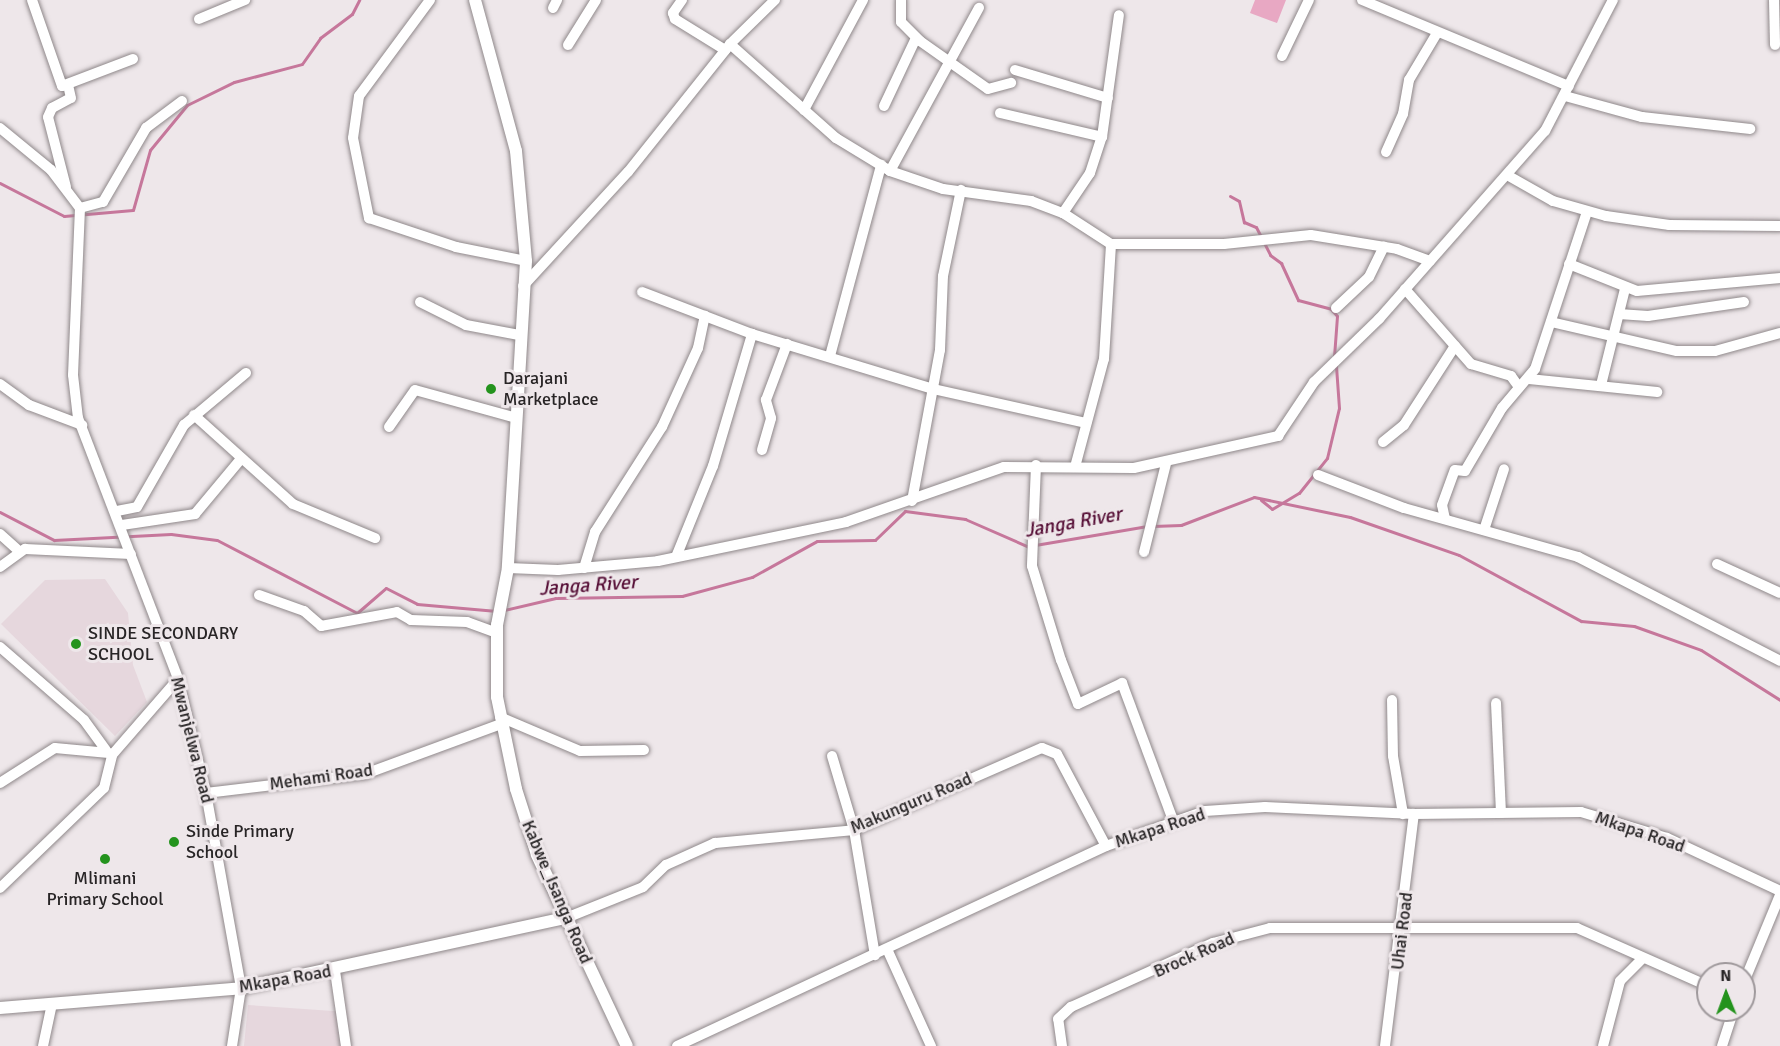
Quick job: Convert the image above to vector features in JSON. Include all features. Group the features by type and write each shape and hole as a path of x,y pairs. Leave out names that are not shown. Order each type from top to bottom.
{"street":[{"path":"33,0 62,86 133,59"},
{"path":"199,19 245,0"},
{"path":"430,0 358,96 353,138 369,218 456,247 526,261"},
{"name":"Kabwe_Isanga Road","path":"475,0 516,151 526,261 513,417 508,568 497,629 500,720 526,825 566,918 627,1046"},
{"path":"568,45 596,0"},
{"path":"682,0 673,13 675,19 727,47 804,110 886,168 961,190 1005,194 1063,213 1111,244 1253,241 1268,237 1336,236 1384,246 1430,261"},
{"path":"523,286 628,172 727,47 775,0"},
{"path":"804,110 863,0"},
{"path":"901,0 901,22 915,38 988,89 1011,83"},
{"path":"1282,56 1309,0"},
{"path":"1362,0 1386,5 1437,33 1567,91 1642,117 1750,129"},
{"path":"508,568 584,568 676,557 846,522 912,501 993,470 1036,465 1075,467 1166,464 1278,436 1334,360 1405,289 1545,131 1613,0"},
{"path":"1774,0 1775,45"},
{"path":"830,356 886,168 953,64 979,8"},
{"path":"1063,213 1090,173 1102,137 1119,15"},
{"path":"1386,152 1403,114 1409,80 1437,33"},
{"path":"884,106 915,38"},
{"path":"1015,70 1108,98"},
{"path":"66,191 48,117 52,108 70,98 68,85"},
{"path":"0,128 51,170 80,208 103,202 146,128 182,101"},
{"path":"1000,113 1102,137"},
{"path":"1507,175 1553,201 1587,212 1669,225 1780,226"},
{"path":"912,501 944,324 943,276 961,190"},
{"name":"Mwanjelwa Road","path":"80,208 73,375 82,425 117,511 178,679 206,793 241,988 232,1046"},
{"path":"1445,519 1442,505 1455,470 1465,471 1519,387 1529,379 1551,322 1587,212"},
{"path":"1075,467 1104,360 1111,244"},
{"path":"1336,308 1369,277 1384,246"},
{"path":"1569,264 1626,289 1695,290 1780,278"},
{"path":"1405,289 1479,370 1511,376 1519,387"},
{"path":"1601,385 1611,339 1626,289"},
{"path":"642,292 752,334 933,389 1086,423"},
{"path":"420,302 466,325 519,335"},
{"path":"1619,314 1648,316 1744,302"},
{"path":"584,568 595,532 662,427 698,348 705,316"},
{"path":"1551,322 1611,339 1707,352 1780,333"},
{"path":"676,557 713,466 752,334"},
{"path":"762,450 771,418 766,400 787,344"},
{"path":"1383,442 1404,425 1455,346"},
{"path":"117,511 137,507 194,415 246,373"},
{"path":"1529,379 1658,392"},
{"path":"0,384 29,405 82,425"},
{"path":"389,427 415,390 513,417"},
{"path":"194,415 240,459 293,504 375,538"},
{"path":"122,525 195,514 240,459"},
{"path":"1144,552 1144,537 1148,519 1166,464"},
{"path":"1036,465 1033,557 1045,618 1078,704 1122,682 1173,820"},
{"path":"1484,530 1504,469"},
{"path":"1318,475 1445,519 1578,557 1780,662"},
{"path":"0,534 18,550 130,550"},
{"path":"0,567 18,550"},
{"path":"1717,564 1780,593"},
{"path":"259,595 304,611 321,626 397,612 411,620 467,622 497,629"},
{"path":"0,646 84,720 109,752"},
{"path":"0,888 104,788 109,752 178,679"},
{"name":"Uhai Road","path":"1385,1046 1403,930 1408,814 1393,756 1392,700"},
{"path":"1496,703 1501,813"},
{"path":"500,720 580,751 644,750"},
{"name":"Mehami Road","path":"206,793 365,774 500,720"},
{"path":"0,783 54,748 109,752"},
{"name":"Makunguru Road","path":"566,918 643,887 672,862 727,840 854,830 1042,748 1058,754 1106,846"},
{"path":"832,756 854,830 875,955"},
{"name":"Mkapa Road","path":"677,1046 1106,846 1173,820 1241,807 1408,814 1581,812 1616,820 1780,893"},
{"path":"1752,962 1780,893"},
{"name":"Mkapa Road","path":"0,1008 51,1007 241,988 335,971 566,918"},
{"name":"Brock Road","path":"1062,1046 1058,1019 1065,1010 1213,943 1280,928 1403,930 1577,928 1641,960 1696,981"},
{"path":"887,949 931,1046"},
{"path":"1603,1046 1620,981 1641,960"},
{"path":"335,971 346,1046"},
{"path":"44,1046 51,1007"},
{"path":"1722,1046 1730,1022"}],"shaded area":[{"path":"1255,0 1286,0 1277,23 1250,13"},
{"name":"SINDE SECONDARY SCHOOL","path":"105,579 128,613 133,665 147,702 115,736 1,624 45,580"},
{"path":"248,1005 347,1012 345,1046 244,1046"}],"waterway":[{"path":"0,183 64,216 133,210 150,150 187,105 234,82 302,64 320,38 352,14 359,0"},
{"path":"1230,196 1239,201 1244,222 1256,227 1270,255 1281,263 1298,300 1331,309 1337,316 1334,357"},
{"path":"1261,500 1272,509 1299,493 1327,458 1339,408 1336,366"},
{"name":"Janga River","path":"1153,526 1181,525 1254,497 1350,517 1459,555 1581,621 1634,626 1701,650 1780,700"},
{"name":"Janga River","path":"504,610 556,598 682,596 752,577 817,541 875,540 905,511 965,519 1029,547"},
{"name":"Janga River","path":"0,512 54,540 171,534 217,540 357,613 386,588 417,604 497,611"},
{"name":"Janga River","path":"1035,545 1147,526"}],"place":[{"name":"Darajani Marketplace","path":"491,389"},
{"name":"SINDE SECONDARY SCHOOL","path":"76,644"},
{"name":"Sinde Primary School","path":"174,842"},
{"name":"Mlimani Primary School","path":"105,859"}]}
